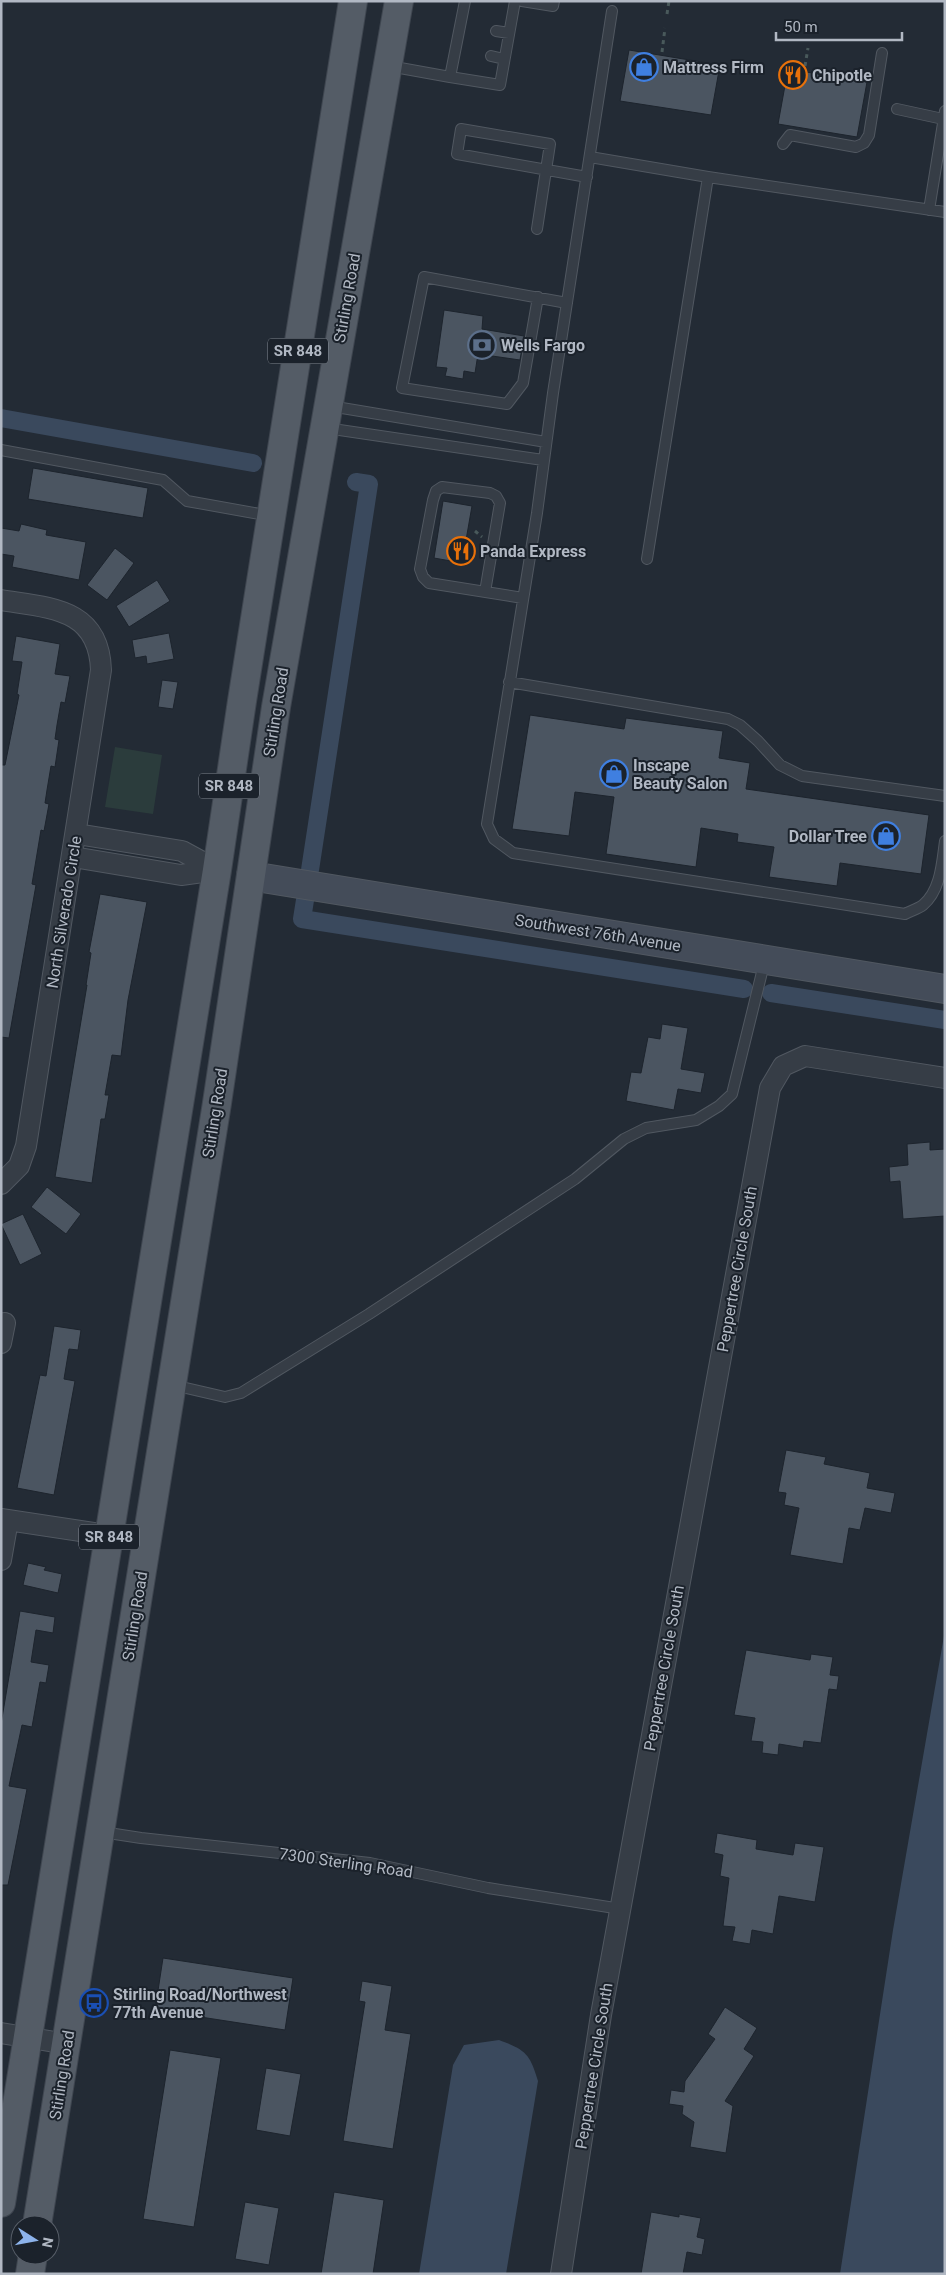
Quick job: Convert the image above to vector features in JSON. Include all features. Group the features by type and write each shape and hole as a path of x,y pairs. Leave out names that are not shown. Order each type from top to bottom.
{"main road":[{"name":"SR 848","path":"1,2203 217,870 353,1"},
{"name":"Stirling Road","path":"39,2215 172,1385 276,707 399,1"},
{"path":"271,520 289,544 300,571"},
{"path":"217,870 232,889 244,922"}],"street":[{"name":"North Silverado Circle","path":"1,600 61,611 79,620 92,633 99,650 102,670 26,1146 19,1166 1,1184"},
{"path":"77,834 182,851 217,870"},
{"path":"73,857 181,875 217,870"},
{"name":"Southwest 76th Avenue","path":"251,876 945,989"},
{"name":"Peppertree Circle South","path":"561,2274 601,2015 770,1088 783,1066 805,1056 945,1078"},
{"path":"1,1343 5,1323"},
{"path":"1,1560 4,1519 147,1541"},
{"path":"1,2033 67,2044"}],"lane":[{"path":"450,77 460,52 465,26 465,1"},
{"path":"388,66 500,85 515,1"},
{"path":"522,1 553,6 554,1"},
{"path":"612,11 487,824 494,838 513,853 905,914 923,905 934,890 940,874 945,841"},
{"path":"496,31 509,34"},
{"path":"783,144 790,135 856,147 864,143 869,135 882,53"},
{"path":"491,56 504,58"},
{"path":"897,109 944,115 943,135 929,210"},
{"path":"537,229 546,170 550,144 461,129 457,154 546,170 587,177"},
{"path":"590,157 708,177 945,212"},
{"path":"647,559 708,177"},
{"path":"538,297 523,383 507,404 402,388 424,277 538,297 567,303"},
{"path":"326,417 546,442"},
{"path":"326,417 543,460"},
{"path":"1,450 163,480 187,501 271,520"},
{"path":"485,592 500,503 496,496 490,493 442,486 436,491 433,500 420,568 423,577 429,583 485,592 523,598"},
{"path":"510,682 728,719 740,725 780,765 802,776 945,796"},
{"path":"172,1385 226,1397 241,1393 369,1314 575,1179 624,1139 646,1128 696,1120 719,1106 732,1094 765,960"},
{"name":"7300 Sterling Road","path":"100,1832 370,1863 488,1888 620,1909"}],"path":[{"path":"667,14 669,1"},
{"path":"662,52 665,28"},
{"path":"805,66 808,48"}],"shaded area":[{"path":"115,747 162,755 153,814 105,807"}],"water":[{"path":"945,1630 945,2274 840,2274 893,1930"},
{"path":"499,2040 526,2054 538,2081 506,2274 419,2274 453,2065 464,2045"}],"building":[{"path":"629,50 720,65 711,115 620,101"},
{"path":"788,69 867,82 857,137 778,124"},
{"name":"Wells Fargo","path":"444,310 483,316 482,329 524,336 520,360 478,354 475,373 464,371 463,379 445,376 447,368 436,367"},
{"path":"33,468 148,488 143,518 28,499"},
{"path":"443,501 472,506 462,563 434,558"},
{"path":"21,524 47,530 46,535 86,542 79,580 12,567 14,556 1,554 1,528 19,531"},
{"path":"115,548 134,563 107,600 87,585"},
{"path":"157,580 170,601 129,627 116,606"},
{"path":"169,633 174,659 147,664 146,656 135,658 132,640"},
{"path":"16,636 60,644 55,674 70,676 65,703 61,702 57,725 55,739 59,740 55,767 51,766 45,803 49,804 44,831 41,830 32,884 36,885 9,1038 1,1037 1,765 5,765 19,695 17,694 22,662 12,661"},
{"path":"162,680 178,682 173,709 158,707"},
{"path":"530,715 624,729 626,718 723,731 719,758 750,763 746,789 929,815 921,874 840,863 837,886 769,877 774,847 737,842 738,834 701,828 696,867 606,854 614,797 575,792 569,836 512,829"},
{"path":"100,894 147,902 128,1000 121,1056 112,1055 105,1095 109,1095 105,1119 101,1119 92,1183 55,1177 87,985 91,953 89,952"},
{"path":"662,1024 688,1028 681,1069 705,1073 701,1093 678,1089 674,1110 626,1101 631,1072 641,1073 648,1037 660,1039"},
{"path":"930,1142 930,1150 945,1149 945,1216 903,1219 900,1181 890,1182 889,1167 908,1165 907,1144"},
{"path":"47,1187 81,1214 66,1234 31,1207"},
{"path":"23,1214 42,1254 20,1265 1,1224"},
{"path":"54,1326 81,1330 78,1350 69,1349 64,1379 75,1381 54,1495 17,1488 40,1375 46,1376"},
{"path":"786,1450 826,1457 824,1464 870,1473 867,1488 895,1493 891,1513 865,1508 860,1530 849,1528 843,1564 790,1555 799,1508 784,1505 786,1493 778,1492"},
{"path":"28,1563 46,1567 44,1570 62,1574 58,1593 23,1585"},
{"path":"20,1611 55,1617 53,1633 36,1630 31,1662 49,1665 46,1683 40,1682 32,1727 22,1725 9,1786 27,1789 8,1885 1,1885 1,1724"},
{"path":"746,1650 810,1660 811,1654 833,1657 830,1675 839,1676 837,1690 829,1689 821,1743 804,1741 803,1748 779,1744 778,1755 762,1753 763,1742 751,1741 755,1718 734,1715"},
{"path":"717,1833 757,1840 756,1849 793,1855 795,1843 824,1847 815,1902 779,1896 773,1934 752,1930 750,1944 732,1941 735,1927 723,1926 729,1878 720,1876 723,1855 714,1853"},
{"path":"163,1958 293,1978 285,2030 155,2010"},
{"path":"362,1981 392,1986 385,2030 411,2034 393,2149 343,2141 365,2002 359,2001"},
{"path":"725,2007 757,2028 744,2049 754,2056 725,2101 733,2106 726,2153 690,2147 694,2122 682,2114 683,2106 669,2104 671,2090 684,2092 685,2081 715,2039 708,2034"},
{"path":"170,2050 221,2058 194,2227 143,2219"},
{"path":"266,2068 301,2074 290,2136 256,2130"},
{"path":"334,2192 384,2200 373,2274 321,2274"},
{"path":"245,2202 279,2208 269,2265 235,2259"},
{"path":"651,2212 679,2217 679,2214 701,2218 697,2237 705,2239 702,2255 687,2252 683,2274 641,2274"}],"waterway":[{"path":"1,418 253,463"},
{"path":"310,870 369,484 356,482"},
{"path":"305,900 302,919 744,989"},
{"path":"771,993 945,1020"}],"place":[{"name":"Mattress Firm","path":"644,67"},
{"name":"Chipotle","path":"793,75"},
{"name":"Wells Fargo","path":"482,345"},
{"name":"Panda Express","path":"461,551"},
{"name":"Inscape Beauty Salon","path":"614,774"},
{"name":"Dollar Tree","path":"886,836"},
{"name":"Stirling Road/Northwest 77th Avenue","path":"94,2003"}]}
